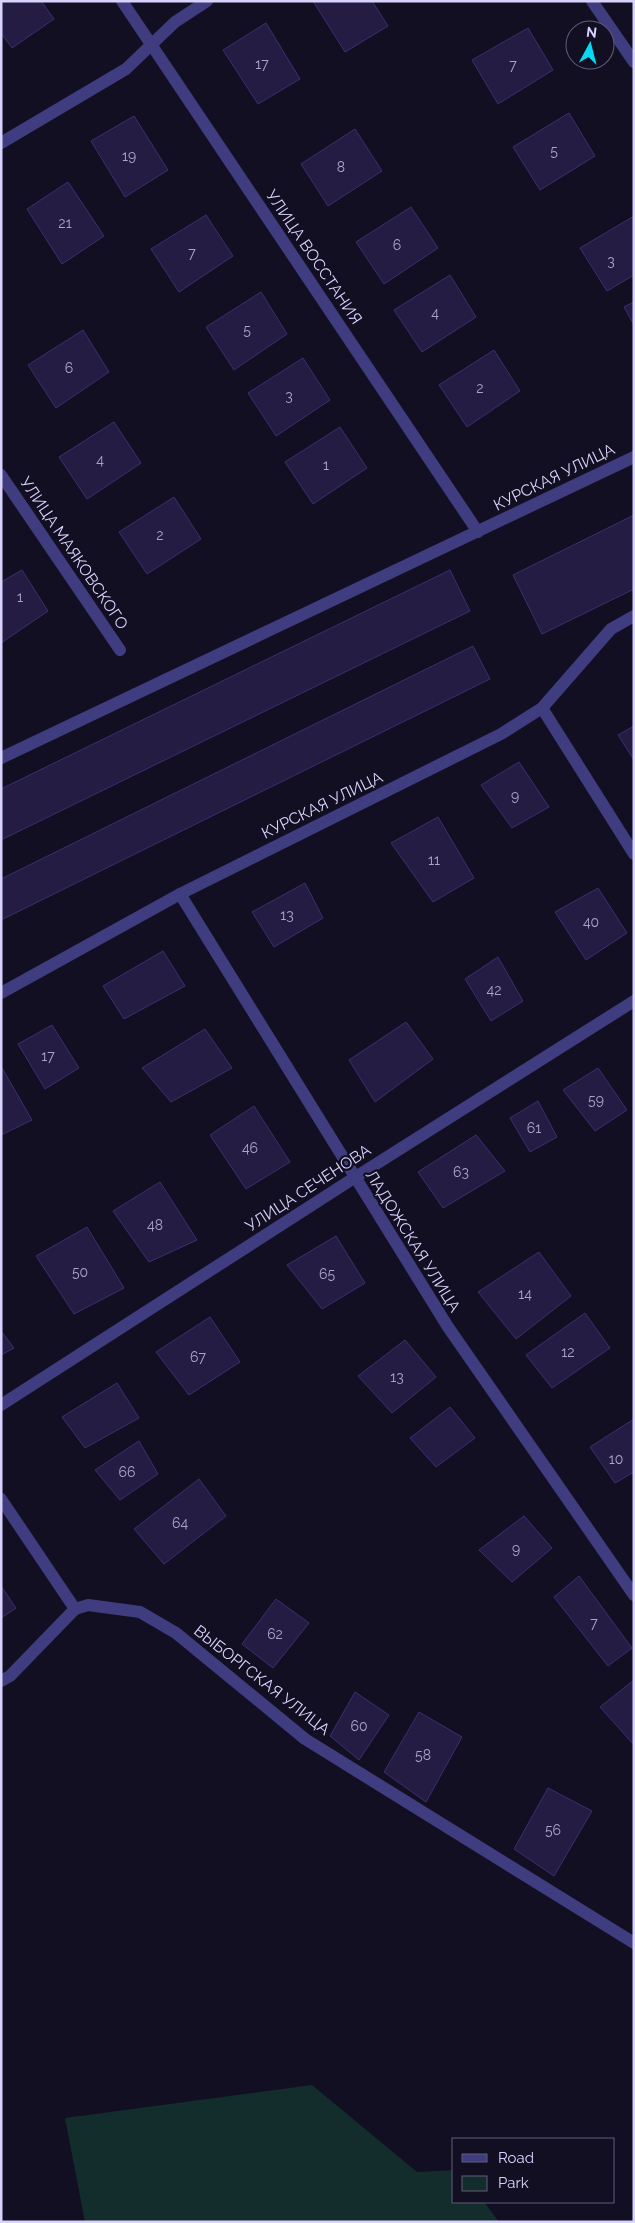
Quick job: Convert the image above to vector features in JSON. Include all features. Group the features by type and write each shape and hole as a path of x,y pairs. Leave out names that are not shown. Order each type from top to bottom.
{"street":[{"name":"УЛИЦА ВОССТАНИЯ","path":"122,1 478,532"},
{"path":"1,143 126,69 175,22 207,1"},
{"path":"592,1 634,62"},
{"name":"КУРСКАЯ УЛИЦА","path":"1,758 634,457"},
{"name":"УЛИЦА МАЯКОВСКОГО","path":"1,475 120,650"},
{"name":"КУРСКАЯ УЛИЦА","path":"1,993 180,894 501,734 542,708 611,629 634,616"},
{"path":"542,708 634,854"},
{"name":"ЛАДОЖСКАЯ УЛИЦА","path":"180,894 354,1178 448,1327 634,1595"},
{"name":"УЛИЦА СЕЧЕНОВА","path":"1,1406 354,1178 634,1001"},
{"path":"1,1499 74,1609 10,1676 1,1682"},
{"name":"ВЫБОРГСКАЯ УЛИЦА","path":"74,1609 88,1605 140,1612 176,1633 305,1739 634,1943"}],"green space":[{"path":"312,2085 417,2172 452,2170 452,2203 485,2203 499,2222 85,2222 65,2118"}],"building":[{"path":"1,1 41,1 54,19 12,48 1,33"},
{"path":"313,1 372,1 388,26 345,52"},
{"path":"266,23 300,79 258,104 223,50"},
{"path":"528,28 553,70 498,104 472,60"},
{"path":"569,113 595,156 540,190 513,147"},
{"path":"134,116 168,170 125,197 91,141"},
{"path":"355,129 382,171 328,206 301,164"},
{"path":"68,182 104,236 62,264 27,209"},
{"path":"411,207 438,248 384,284 356,242"},
{"path":"206,215 233,256 179,292 151,249"},
{"path":"634,216 634,275 607,291 580,248"},
{"path":"450,275 476,317 422,352 394,310"},
{"path":"261,292 287,334 234,370 206,327"},
{"path":"634,302 634,325 624,307"},
{"path":"83,330 109,372 56,408 28,365"},
{"path":"494,350 520,391 467,427 439,385"},
{"path":"303,358 330,400 276,436 248,393"},
{"path":"114,422 141,463 87,499 59,457"},
{"path":"340,427 367,468 313,504 285,462"},
{"path":"174,497 201,539 147,574 119,532"},
{"path":"634,515 634,589 542,634 513,575"},
{"path":"22,570 48,611 1,643 1,582"},
{"path":"450,570 470,611 1,840 1,789"},
{"path":"473,646 490,679 1,920 1,879"},
{"path":"634,726 634,760 618,735"},
{"path":"519,762 549,807 512,828 481,785"},
{"path":"438,817 474,878 433,902 391,843"},
{"path":"305,883 323,918 274,947 252,912"},
{"path":"598,888 627,933 586,960 555,912"},
{"path":"163,951 185,986 124,1019 103,986"},
{"path":"498,957 523,1001 491,1021 465,979"},
{"path":"406,1022 433,1059 375,1102 349,1060"},
{"path":"52,1025 79,1068 45,1089 18,1044"},
{"path":"205,1029 232,1068 171,1102 142,1068"},
{"path":"598,1068 627,1110 595,1131 563,1090"},
{"path":"1,1069 32,1120 1,1135"},
{"path":"538,1101 557,1137 530,1152 510,1118"},
{"path":"254,1106 290,1162 246,1189 210,1135"},
{"path":"476,1135 505,1171 443,1208 418,1172"},
{"path":"160,1182 197,1240 149,1262 113,1211"},
{"path":"87,1227 124,1288 74,1314 36,1256"},
{"path":"336,1236 365,1283 322,1309 287,1265"},
{"path":"539,1252 571,1296 516,1339 478,1292"},
{"path":"585,1313 610,1348 552,1388 526,1355"},
{"path":"210,1317 240,1362 189,1395 156,1352"},
{"path":"1,1331 14,1348 1,1355"},
{"path":"405,1340 436,1377 392,1413 358,1376"},
{"path":"117,1383 139,1418 85,1448 62,1417"},
{"path":"450,1407 475,1438 436,1467 410,1438"},
{"path":"634,1419 634,1472 615,1483 590,1447"},
{"path":"139,1441 158,1474 120,1500 95,1470"},
{"path":"199,1479 226,1516 164,1564 134,1529"},
{"path":"524,1516 552,1548 512,1582 479,1550"},
{"path":"579,1576 632,1648 608,1666 554,1597"},
{"path":"1,1586 16,1608 1,1618"},
{"path":"276,1599 309,1623 273,1668 242,1644"},
{"path":"634,1680 634,1745 600,1707"},
{"path":"355,1692 389,1715 359,1760 330,1736"},
{"path":"419,1712 462,1737 426,1802 384,1772"},
{"path":"548,1788 592,1811 554,1876 514,1849"}]}
